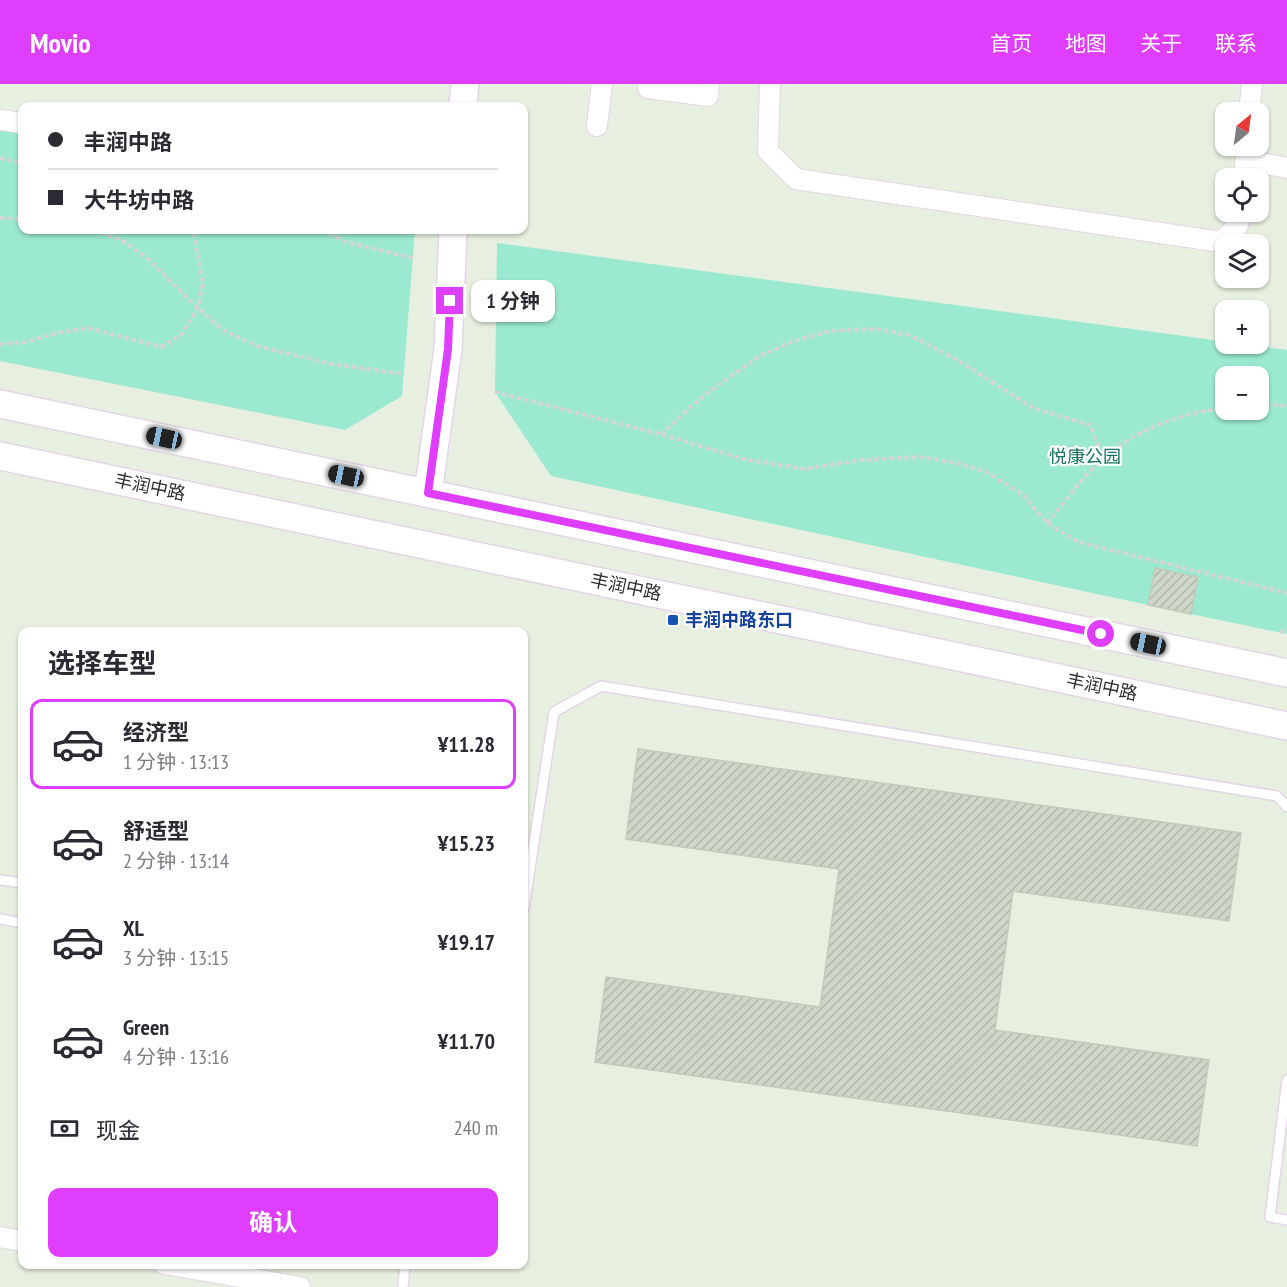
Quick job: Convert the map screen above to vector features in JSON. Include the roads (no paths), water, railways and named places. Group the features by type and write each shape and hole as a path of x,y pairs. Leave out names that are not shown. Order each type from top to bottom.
{"street":[{"path":"463,102 465,84"},
{"path":"597,126 602,84"},
{"path":"648,88 708,96 710,84"},
{"path":"770,84 768,151 796,179 1221,242 1238,222"},
{"path":"1250,102 1252,84"},
{"path":"0,120 18,122"},
{"path":"1246,161 1287,168"},
{"path":"428,493 448,349 453,234"},
{"path":"0,405 1287,673"},
{"name":"丰润中路","path":"0,456 1287,726"},
{"path":"0,1237 18,1240"},
{"path":"194,1269 300,1287"}],"lane":[{"path":"528,882 554,712 601,686 1277,796 1287,807"},
{"path":"0,880 18,882"},
{"path":"0,919 18,922"},
{"path":"1287,1080 1270,1217 1287,1220"},
{"path":"403,1287 405,1269"}],"place":[{"name":"丰润中路东口","path":"673,620"}],"park label":[{"name":"悦康公园","path":"1085,457"}]}
